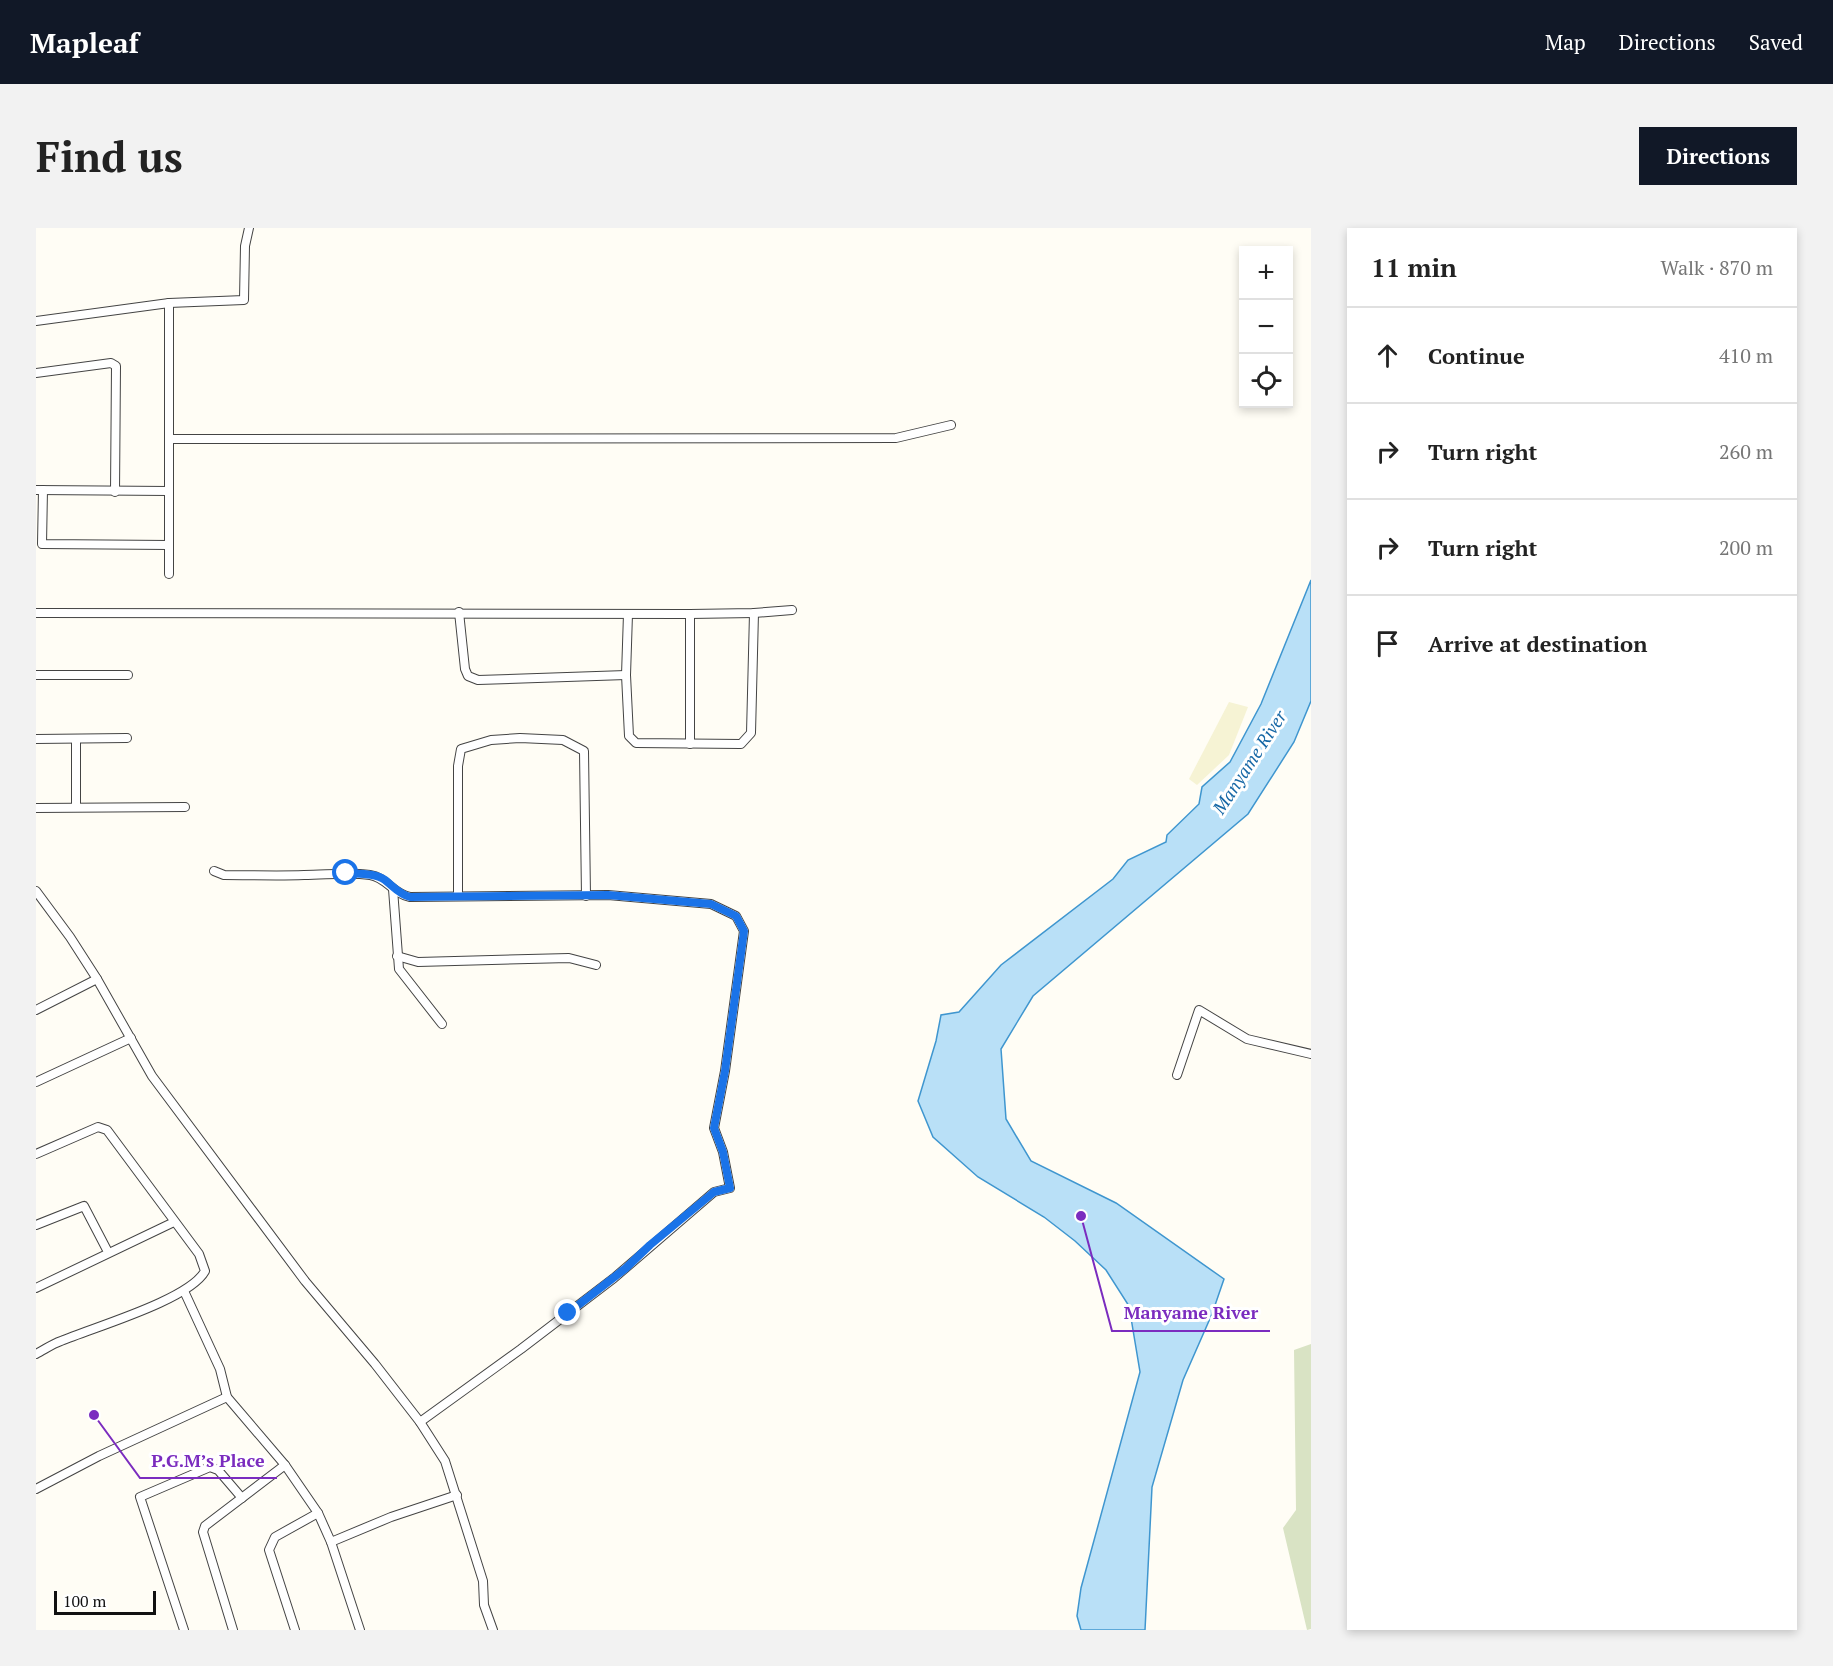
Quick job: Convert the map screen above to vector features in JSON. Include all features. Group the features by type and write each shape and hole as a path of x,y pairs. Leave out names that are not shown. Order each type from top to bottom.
{"street":[{"path":"36,321 169,303 244,300 245,246 249,228"},
{"path":"169,303 169,574"},
{"path":"36,373 111,363 116,366 115,492"},
{"path":"170,439 896,438 951,425"},
{"path":"169,491 40,490 42,544 169,545"},
{"path":"36,613 690,614 792,610"},
{"path":"459,612 465,669 468,676 478,680 626,675"},
{"path":"628,614 626,675 629,736 636,742 741,744 752,733 754,613"},
{"path":"690,614 690,744"},
{"path":"36,675 128,675"},
{"path":"36,739 127,738"},
{"path":"458,896 458,766 462,749 491,740 520,738 564,740 584,751 586,896"},
{"path":"76,739 76,807"},
{"path":"36,807 184,807"},
{"path":"214,871 224,875 303,876 346,873 372,875 384,879 393,889 410,897 608,895 711,904 736,916 744,931 725,1071 714,1128 723,1152 730,1188 714,1192 587,1299 420,1422"},
{"path":"393,889 397,956 401,973 422,996 442,1024"},
{"path":"36,891 97,979 152,1076 305,1281 420,1422 445,1461 483,1581 484,1605 493,1630"},
{"path":"397,956 418,962 569,958 596,965"},
{"path":"36,1010 97,979"},
{"path":"1177,1075 1199,1010 1247,1039 1311,1054"},
{"path":"36,1082 131,1038"},
{"path":"36,1154 98,1127 107,1130 199,1254 206,1271 200,1281 184,1291 126,1317 59,1342 36,1354"},
{"path":"36,1226 84,1206 108,1252"},
{"path":"36,1288 174,1222"},
{"path":"184,1291 220,1369 227,1397 285,1465 318,1513 331,1542 360,1630"},
{"path":"36,1489 99,1456 227,1397"},
{"path":"233,1630 203,1532 205,1526 285,1465"},
{"path":"184,1630 140,1497 210,1467 218,1470 242,1498"},
{"path":"331,1542 391,1517 457,1495"},
{"path":"295,1630 268,1550 275,1537 318,1513"}],"shaded area":[{"path":"1229,702 1248,707 1229,755 1197,785 1189,779"}],"green space":[{"path":"1311,1344 1311,1629 1307,1630 1283,1528 1296,1510 1294,1350"}],"water":[{"path":"1311,580 1311,701 1294,742 1248,814 1033,996 1001,1049 1006,1119 1031,1161 1116,1203 1224,1279 1212,1314 1183,1380 1152,1487 1145,1630 1081,1630 1077,1616 1081,1588 1140,1372 1129,1306 1106,1270 1075,1241 1044,1217 978,1177 933,1137 918,1101 936,1041 941,1015 959,1012 1001,965 1113,879 1128,860 1166,842 1167,835 1199,804 1202,787 1230,762 1261,704"}],"place":[{"name":"Manyame River","path":"1081,1216"},
{"name":"P.G.M’s Place","path":"94,1415"}],"route":[{"path":"346,873 372,875 384,879 393,889 410,897 608,895 711,904 736,916 744,931 725,1071 714,1128 723,1152 730,1188 714,1192 626,1268 568,1313"}]}
